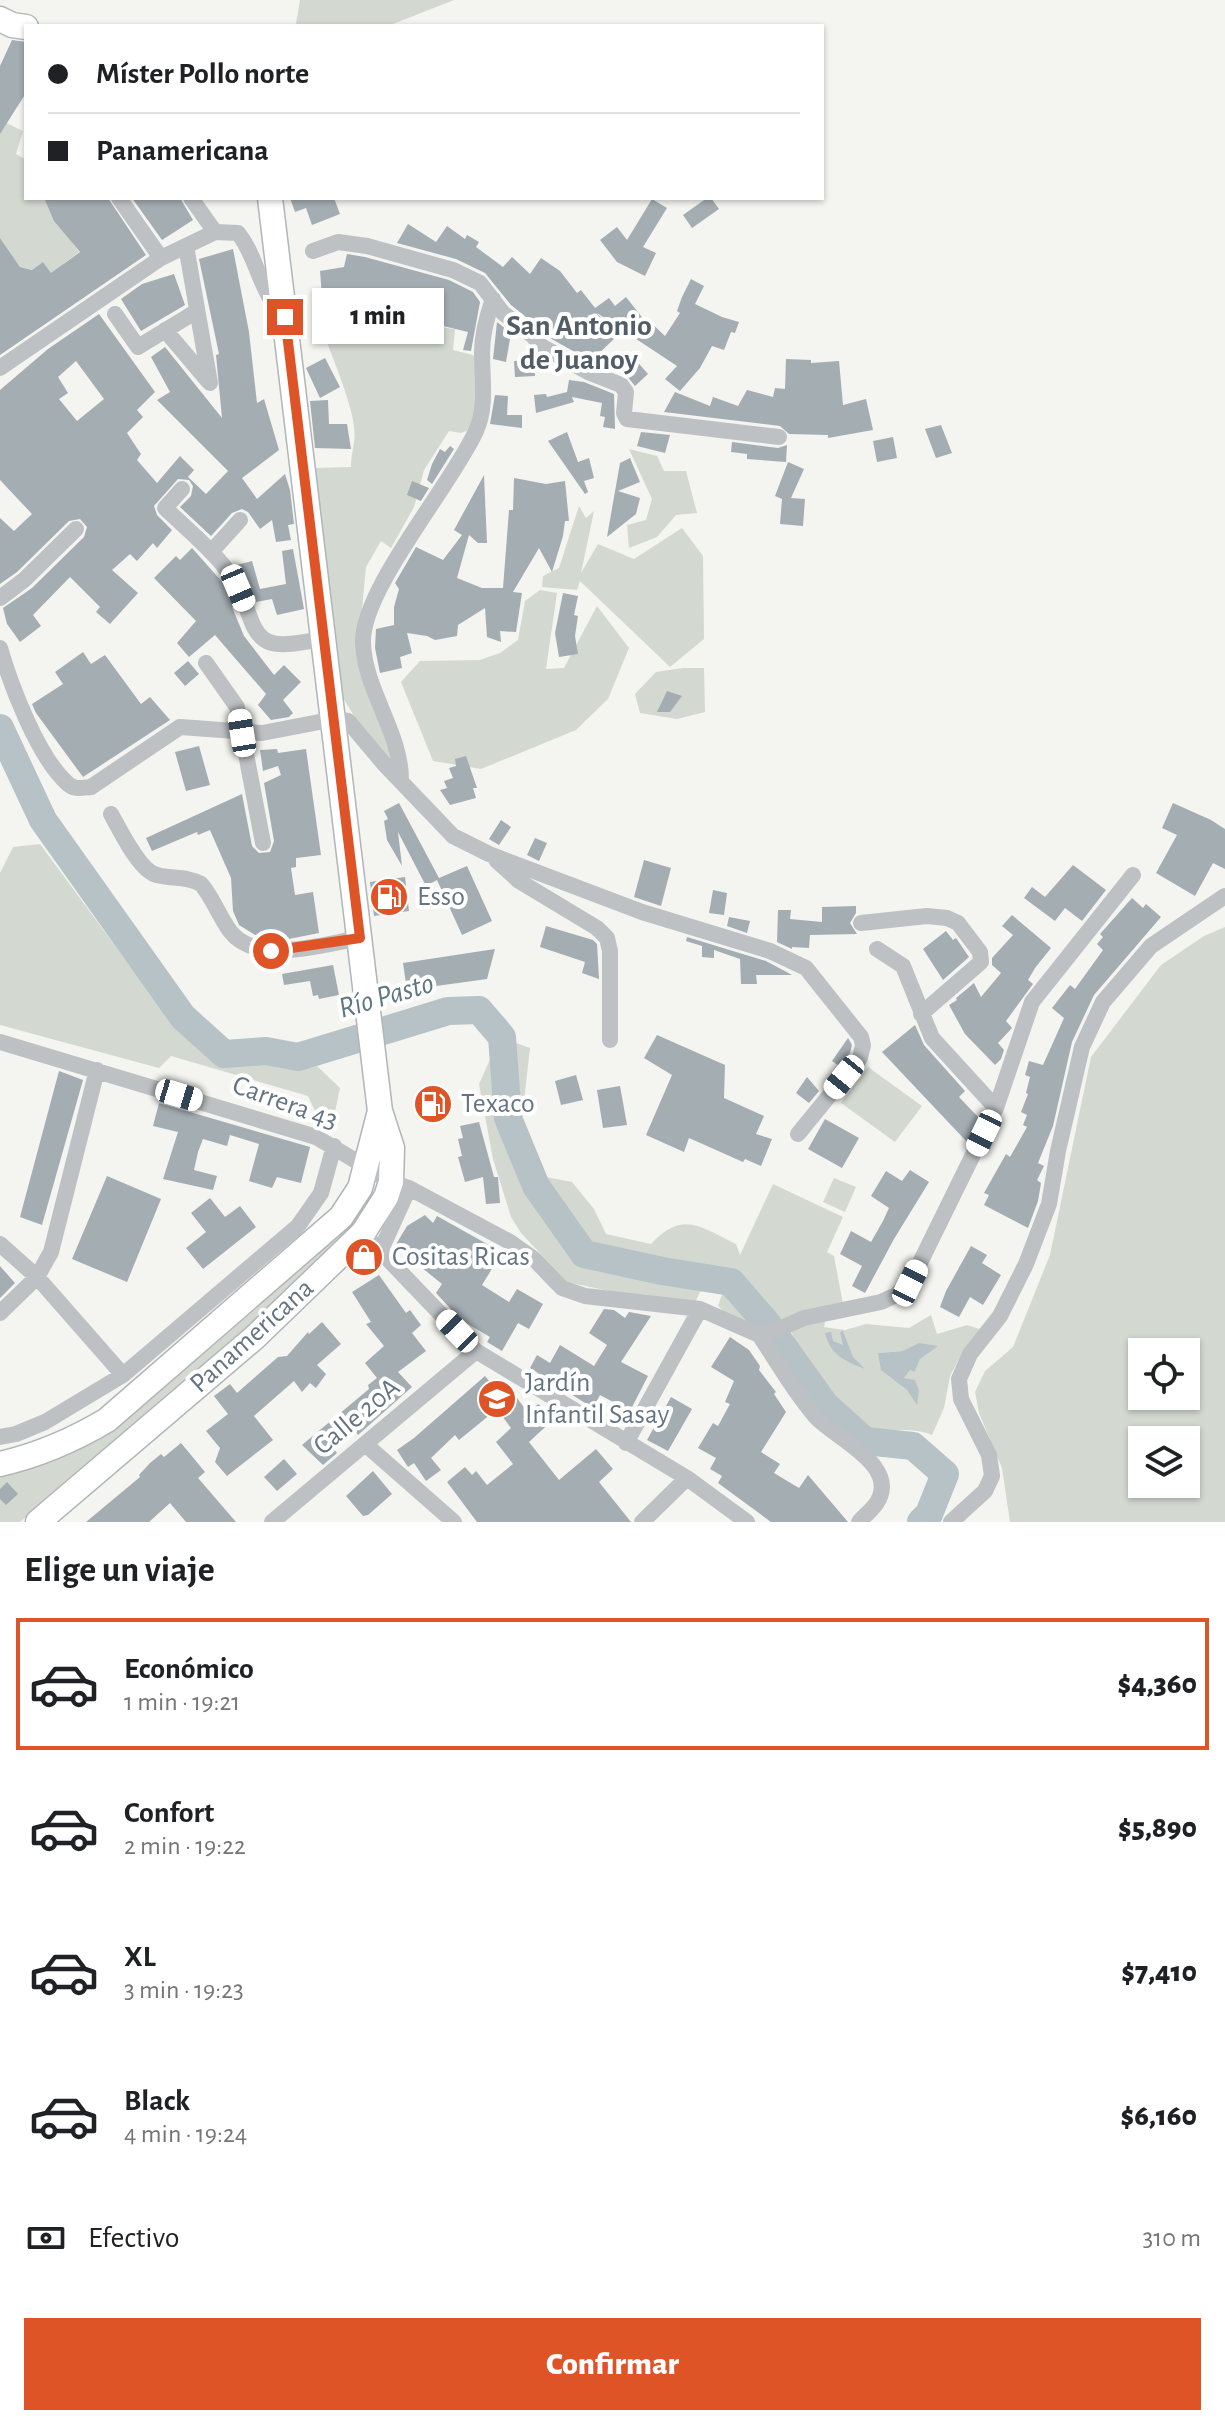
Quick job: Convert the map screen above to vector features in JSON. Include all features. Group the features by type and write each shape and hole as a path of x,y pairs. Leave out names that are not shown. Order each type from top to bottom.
{"main road":[{"path":"0,19 24,27"},
{"name":"Panamericana","path":"40,1521 254,1338 363,1233 386,1197 400,1185 380,1111 270,200"},
{"name":"Panamericana","path":"0,1464 73,1441 107,1420 224,1301 341,1217 360,1188 380,1111"}],"street":[{"path":"120,200 161,258"},
{"path":"192,200 215,232"},
{"path":"0,368 161,258 215,232 238,233 245,241 265,292 273,306 285,317"},
{"path":"313,251 338,242 367,246 453,270 480,283 503,313 541,346 588,372 621,385 626,392 624,413 627,419 779,437"},
{"path":"165,330 210,383 186,246"},
{"path":"401,782 402,762 368,673 363,642 367,619 375,596 477,429 483,388 482,349 493,299"},
{"path":"115,314 138,347 197,311"},
{"path":"182,489 165,508 211,552 238,588 258,634 275,644 325,639"},
{"path":"211,552 240,520"},
{"path":"0,598 24,580 76,529"},
{"path":"0,648 8,677 43,752 68,784 77,789 91,787 180,727 262,733 335,719 353,724 401,782 453,836 489,854 642,912 770,951 806,968 861,1037 863,1045 860,1058 798,1134"},
{"path":"206,663 235,701 263,843"},
{"path":"111,814 142,866 152,875 193,880 201,884 232,934 255,948 271,951 360,938"},
{"path":"489,854 519,881 597,928 607,938 610,951 610,1040"},
{"path":"859,1522 876,1505 881,1494 879,1473 851,1443 816,1417 764,1335 804,1318 881,1302 910,1283 996,1108 1032,1002 1133,875"},
{"path":"951,1522 985,1491 992,1476 989,1455 961,1399 959,1379 970,1354 1000,1316 1026,1264 1049,1204 1082,1047 1103,1002 1151,946 1225,896"},
{"path":"861,923 927,916 947,918 958,923 980,952 981,962 921,1014"},
{"path":"877,949 903,966 932,1038 996,1108"},
{"name":"Carrera 43","path":"0,1042 316,1137 510,1242 534,1259 562,1288 585,1296 700,1309 764,1335"},
{"path":"0,1313 37,1277 51,1252 97,1070"},
{"path":"0,1437 45,1422 123,1375 224,1301 298,1226 321,1193 334,1146"},
{"path":"380,1252 400,1185"},
{"path":"363,1233 476,1351 687,1478 747,1522"},
{"path":"0,1244 37,1277 123,1375"},
{"path":"626,1443 700,1309"},
{"name":"Calle 20A","path":"272,1522 476,1351"},
{"path":"365,1444 454,1522"},
{"path":"642,1522 687,1478"}],"shaded area":[{"path":"300,0 454,0 393,24 296,24"},
{"path":"0,120 23,131 16,154 24,158 24,200 45,200 79,252 63,264 79,283 64,292 43,262 32,270 20,267 0,238"},
{"path":"351,316 455,329 453,350 473,355 479,373 479,392 471,429 461,433 449,431 424,470 414,507 391,548 381,541 366,567 360,630 398,764 375,750 343,698 314,468 351,467 355,432 353,420 327,342 347,340 353,333"},
{"path":"629,449 657,456 664,471 686,471 697,513 676,515 657,537 629,548 627,525 646,520 652,499"},
{"path":"579,506 586,518 594,511 581,573 598,544 634,559 682,528 703,556 704,639 670,667 580,581 577,590 542,587 543,576 559,568"},
{"path":"540,590 557,593 546,669 564,668 597,606 629,648 608,699 576,730 481,769 433,761 401,682 420,661 480,660 500,653 518,640 525,601"},
{"path":"704,668 705,712 677,719 640,713 635,694 656,672"},
{"path":"40,844 175,1027 220,1066 270,1064 302,1070 317,1066 340,1088 334,1117 315,1111 308,1096 171,1056 159,1068 0,1025 0,873 13,847"},
{"path":"1225,927 1225,1522 1010,1522 1002,1468 979,1413 975,1392 985,1371 1013,1347 1050,1255 1091,1057 1161,965 1204,936"},
{"path":"516,1043 530,1048 522,1119 529,1144 546,1177 572,1182 594,1209 606,1234 651,1244 673,1227 692,1225 736,1244 740,1255 773,1184 843,1217 827,1252 834,1256 843,1304 828,1309 824,1327 845,1330 866,1324 909,1328 931,1315 937,1334 967,1325 992,1333 962,1353 950,1376 944,1408 932,1435 917,1431 870,1429 850,1418 839,1409 811,1373 799,1352 789,1323 763,1335 733,1320 718,1306 725,1286 706,1279 694,1305 651,1300 567,1282 521,1233 511,1217 493,1159 479,1084 493,1053","holes":["903,1351 920,1359 915,1372 910,1369 903,1379 917,1404 907,1390 888,1374 878,1353"]},
{"path":"868,1067 922,1106 895,1142 841,1103"},
{"path":"834,1178 856,1187 845,1212 823,1202"},
{"path":"364,1204 355,1224 338,1245 264,1319 20,1522 0,1522 0,1472 23,1467 255,1302"},
{"path":"843,1331 853,1357 865,1369 845,1360 831,1347 825,1333 831,1332 833,1341 843,1345 840,1332"},
{"path":"919,1343 938,1346 920,1359 915,1372 910,1370 904,1378 915,1380 919,1390 917,1405 907,1390 881,1370 878,1353 903,1351"}],"building":[{"path":"12,40 24,42 24,96 0,134 0,66"},
{"path":"45,200 109,200 146,255 0,355 0,238 20,267 32,270 43,262 51,273 80,252 54,221"},
{"path":"133,200 181,200 193,220 162,240"},
{"path":"291,200 335,200 340,214 312,225 306,208 295,212"},
{"path":"651,200 667,208 643,247 656,253 645,276 617,262 600,240 617,227 627,240"},
{"path":"704,200 712,200 719,209 692,228 683,215"},
{"path":"408,224 436,242 447,226 465,239 467,235 479,242 476,247 503,267 512,257 530,274 541,258 560,271 577,293 581,290 595,308 609,298 615,306 626,297 645,321 647,319 665,336 680,313 677,311 691,279 704,286 695,304 739,322 724,350 712,346 700,368 680,391 665,379 677,366 597,313 616,337 591,361 548,337 511,305 485,273 456,259 397,243"},
{"path":"233,249 249,332 257,403 264,399 279,450 242,478 257,499 285,474 294,524 288,525 291,540 276,542 272,520 260,529 248,512 242,509 232,513 211,536 180,507 191,496 193,486 189,480 178,479 154,506 157,515 172,530 157,548 153,543 137,561 130,554 112,570 138,593 110,624 96,612 100,607 70,577 33,615 41,626 20,642 7,624 3,608 32,588 84,537 87,527 80,519 69,521 17,572 0,584 0,518 14,531 32,514 0,480 0,390 48,349 99,314 155,392 137,410 143,417 127,433 141,454 137,460 157,483 180,456 194,470 188,477 206,494 228,471 157,400 170,392 151,357 165,347 222,418 216,355 219,354 199,259","holes":["76,361 104,399 77,421 59,399 68,393 58,377"]},
{"path":"347,254 449,280 473,292 480,302 471,351 463,350 468,332 344,302 349,326 333,329 326,295 322,296 320,271 344,267"},
{"path":"174,274 185,305 141,331 121,299 142,284"},
{"path":"497,322 511,333 506,362 493,359"},
{"path":"633,357 648,374 635,386 626,375 616,371"},
{"path":"325,358 340,387 320,398 306,368"},
{"path":"786,359 811,360 811,363 839,361 843,405 866,399 873,430 828,438 828,435 789,434 780,426 664,412 675,392 710,406 713,397 738,406 747,390 773,397 775,388 785,389"},
{"path":"534,360 535,376 515,377 514,361"},
{"path":"569,380 584,382 614,394 615,429 603,427 605,417 600,416 602,403 572,397 574,402 536,413 534,395 546,394 547,397 567,392"},
{"path":"495,395 508,396 507,415 522,415 522,428 490,424"},
{"path":"328,400 329,424 347,424 351,449 315,448 310,401"},
{"path":"941,425 952,453 936,458 925,429"},
{"path":"567,432 578,462 589,458 594,478 584,481 588,492 585,494 548,441"},
{"path":"641,432 670,435 665,453 637,446"},
{"path":"893,437 897,458 877,462 873,441"},
{"path":"732,442 778,448 787,445 786,462 747,459 747,454 731,452"},
{"path":"450,446 454,449 432,484 427,480 432,464 440,449 445,452"},
{"path":"630,458 640,482 618,491 640,498 636,514 607,537 620,463"},
{"path":"788,462 804,469 791,498 805,499 803,526 780,524 782,499 775,496"},
{"path":"484,475 487,543 478,543 469,535 457,578 482,588 503,588 514,478 546,484 565,481 569,521 565,521 552,572 539,548 513,592 522,593 516,632 500,631 501,642 487,637 485,608 458,625 457,636 435,640 407,633 412,653 400,657 402,668 380,673 375,648 376,629 394,625 394,607 399,589 395,583 416,547 443,560 462,535 454,530"},
{"path":"412,481 429,488 421,501 407,495"},
{"path":"192,548 224,584 244,636 274,675 284,665 301,682 283,700 293,713 289,717 271,720 258,705 266,694 215,635 189,657 177,643 196,621 154,578 176,556 180,560"},
{"path":"293,549 304,609 277,615 272,599 256,602 250,585 237,565 252,561 260,589 286,584 282,551"},
{"path":"563,593 578,596 574,615 578,616 575,636 578,654 559,657 555,633"},
{"path":"83,652 91,664 105,655 141,704 150,697 170,720 83,777 32,704 63,684 55,672"},
{"path":"188,661 199,674 185,686 174,673"},
{"path":"667,691 682,696 670,712 657,712"},
{"path":"199,746 210,785 186,791 175,752"},
{"path":"277,749 278,753 306,749 321,855 296,858 296,867 291,868 295,895 313,892 319,933 289,939 274,939 261,931 257,936 239,925 233,911 231,878 210,830 198,835 197,832 152,851 146,838 242,794 252,846 259,853 270,852 274,841 264,783 281,775 278,766 263,771 260,750"},
{"path":"466,756 477,788 473,788 476,798 450,805 440,790 447,788 444,781 453,778 449,768 456,766 455,759"},
{"path":"399,803 439,878 467,866 492,921 462,935 437,880 426,886 398,832 402,866 387,840 384,821 388,819 384,811"},
{"path":"1173,803 1225,829 1225,869 1213,863 1195,896 1156,873 1177,835 1162,828"},
{"path":"501,820 511,827 499,845 489,839"},
{"path":"535,838 547,843 539,861 527,855"},
{"path":"644,860 671,868 661,906 634,897"},
{"path":"1073,865 1106,890 1082,921 1065,908 1055,921 1024,898 1032,887 1045,897"},
{"name":"Esso","path":"405,877 409,911 374,916 370,882"},
{"path":"713,890 727,893 724,915 709,913"},
{"path":"1132,898 1143,908 1146,904 1161,917 1094,995 1072,1042 1053,1126 1038,1163 1044,1166 1037,1180 1041,1183 1038,1201 1028,1228 984,1205 989,1195 984,1193 1006,1154 1010,1157 1027,1127 1023,1125 1027,1115 1021,1112 1028,1094 1030,1077 1025,1075 1029,1061 1043,1065 1064,1018 1052,1008 1070,985 1075,989 1103,950 1097,944 1103,937 1100,934"},
{"path":"856,906 850,923 857,934 810,935 809,948 792,949 777,942 778,910 791,910 790,919 822,922 822,907"},
{"path":"1012,915 1051,948 1028,980 1033,984 1006,1021 1012,1028 998,1043 1004,1050 995,1065 965,1034 949,1005 974,983 981,997 1001,973 992,965 992,958 1013,935 1002,926"},
{"path":"729,917 750,921 747,933 727,926"},
{"path":"546,926 593,940 597,944 599,979 582,973 585,962 540,947"},
{"path":"946,931 953,940 956,938 969,957 943,980 923,949"},
{"path":"687,937 766,961 792,975 756,975 757,984 741,984 740,959 714,950 714,958 702,957 702,946 686,941"},
{"path":"495,949 487,979 407,990 403,963"},
{"path":"333,965 339,995 319,999 318,995 313,996 310,981 284,985 282,974"},
{"path":"915,1025 924,1045 965,1091 959,1097 979,1118 967,1142 882,1052"},
{"path":"657,1035 725,1065 724,1098 764,1116 756,1134 772,1139 761,1166 745,1159 743,1162 689,1138 684,1152 646,1135 672,1075 644,1058"},
{"path":"848,1038 852,1045 850,1053 839,1066 832,1061"},
{"path":"59,1071 83,1080 42,1225 20,1217"},
{"path":"576,1075 583,1100 561,1105 555,1081"},
{"path":"807,1077 819,1091 809,1103 796,1093"},
{"path":"620,1086 627,1125 603,1128 597,1090"},
{"path":"159,1103 310,1147 301,1183 277,1177 272,1188 249,1181 259,1144 230,1135 227,1146 203,1139 198,1152 194,1170 217,1176 213,1190 163,1179 178,1132 153,1126"},
{"path":"825,1119 859,1138 842,1168 808,1149"},
{"path":"479,1122 494,1177 498,1177 500,1203 486,1204 483,1177 465,1182 458,1157 462,1156 458,1139 463,1138 460,1126"},
{"path":"910,1170 929,1182 865,1293 852,1286 862,1266 840,1254 851,1231 871,1242 883,1221 889,1208 871,1196 886,1171 902,1181"},
{"path":"107,1176 161,1199 127,1282 72,1259"},
{"path":"210,1198 225,1217 240,1206 256,1227 203,1269 186,1248 206,1232 191,1213"},
{"path":"425,1215 433,1223 437,1216 496,1249 487,1264 493,1267 482,1285 509,1302 517,1289 543,1304 529,1329 518,1323 502,1351 487,1342 490,1337 461,1320 436,1293 442,1284 395,1246 407,1226"},
{"path":"971,1246 987,1255 982,1263 1001,1275 983,1305 970,1297 959,1317 940,1307"},
{"path":"0,1266 15,1283 0,1298"},
{"path":"379,1275 406,1313 410,1310 421,1325 412,1333 426,1351 398,1372 412,1387 358,1435 352,1427 332,1440 334,1443 331,1446 337,1453 323,1465 302,1445 369,1389 368,1385 377,1378 365,1363 384,1346 366,1324 371,1322 352,1292"},
{"path":"604,1309 614,1310 625,1318 629,1312 651,1316 621,1362 648,1376 630,1411 600,1395 593,1408 530,1368 537,1355 550,1363 560,1345 594,1366 607,1345 589,1333"},
{"path":"322,1322 341,1344 317,1365 326,1374 316,1388 310,1383 302,1392 294,1381 254,1416 273,1440 227,1476 215,1462 220,1448 206,1431 228,1414 214,1396 230,1384 237,1393 278,1357 287,1356 308,1332"},
{"path":"730,1337 749,1350 786,1412 761,1452 780,1464 774,1473 799,1488 808,1475 848,1522 771,1522 718,1483 722,1476 710,1469 716,1458 698,1448 713,1423 718,1426 730,1404 725,1402 734,1381 711,1367"},
{"path":"485,1376 500,1394 509,1387 528,1413 538,1404 556,1417 529,1442 559,1480 596,1449 613,1469 599,1482 631,1522 477,1522 447,1482 465,1467 472,1475 476,1471 487,1485 513,1464 496,1442 511,1428 497,1409 459,1440 455,1435 431,1458 441,1470 426,1481 414,1463 408,1467 397,1450"},
{"path":"671,1397 692,1409 668,1451 647,1440"},
{"path":"181,1443 205,1472 198,1478 236,1522 186,1522 170,1503 149,1522 86,1522 140,1477 150,1463 161,1454 164,1457"},
{"path":"284,1459 297,1474 277,1491 264,1477"},
{"path":"373,1471 392,1494 363,1516 346,1496"},
{"path":"7,1482 18,1494 6,1505 0,1499 0,1489"}],"waterway":[{"name":"Río Pasto","path":"0,728 43,820 183,1017 224,1054 266,1051 298,1057 448,1011 479,1010 502,1037 508,1118 536,1186 584,1254 731,1282 765,1321 825,1405 865,1441 913,1446 945,1474 929,1514 921,1522"}],"place":[{"name":"Esso","path":"389,897"},
{"name":"Texaco","path":"433,1104"},
{"name":"Cositas Ricas","path":"364,1257"},
{"name":"Jardín Infantil Sasay","path":"497,1399"}],"district":[{"name":"San Antonio de Juanoy","path":"579,343"}],"route":[{"path":"271,951 360,938 285,317"}]}
